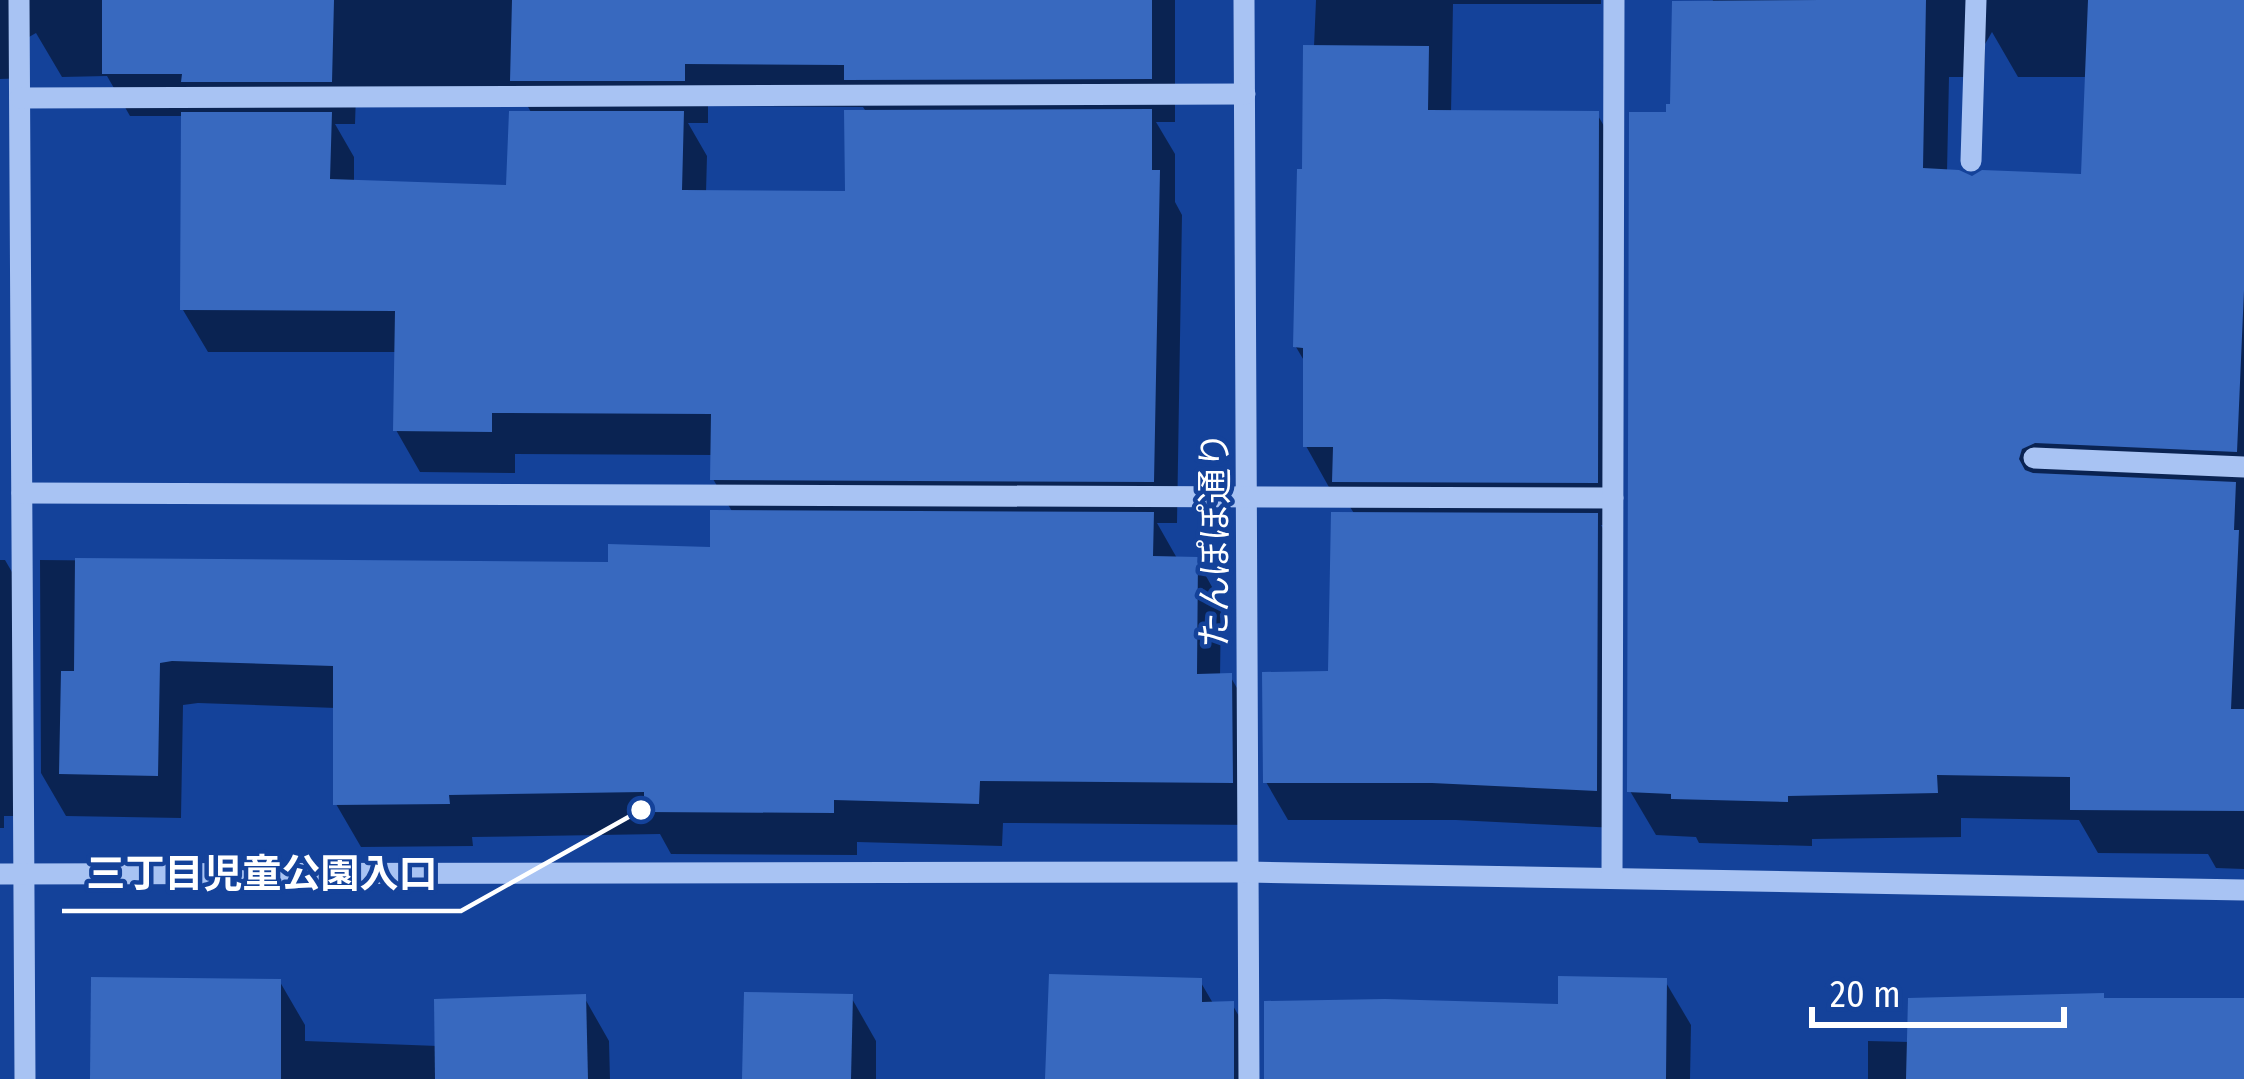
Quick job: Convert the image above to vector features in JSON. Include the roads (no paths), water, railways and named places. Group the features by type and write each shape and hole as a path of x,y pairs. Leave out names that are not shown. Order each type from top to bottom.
{"street":[{"path":"20,0 11,339 22,493 25,1079"},
{"name":"たんぽぽ通り","path":"1244,0 1249,1079"},
{"path":"1612,878 1614,0"},
{"path":"1971,161 1976,0"},
{"path":"20,98 1245,94"},
{"path":"2034,458 2244,467"},
{"path":"22,493 1613,498"},
{"path":"0,874 1248,872 2244,890"}],"place":[{"name":"三丁目児童公園入口","path":"641,810"}]}
